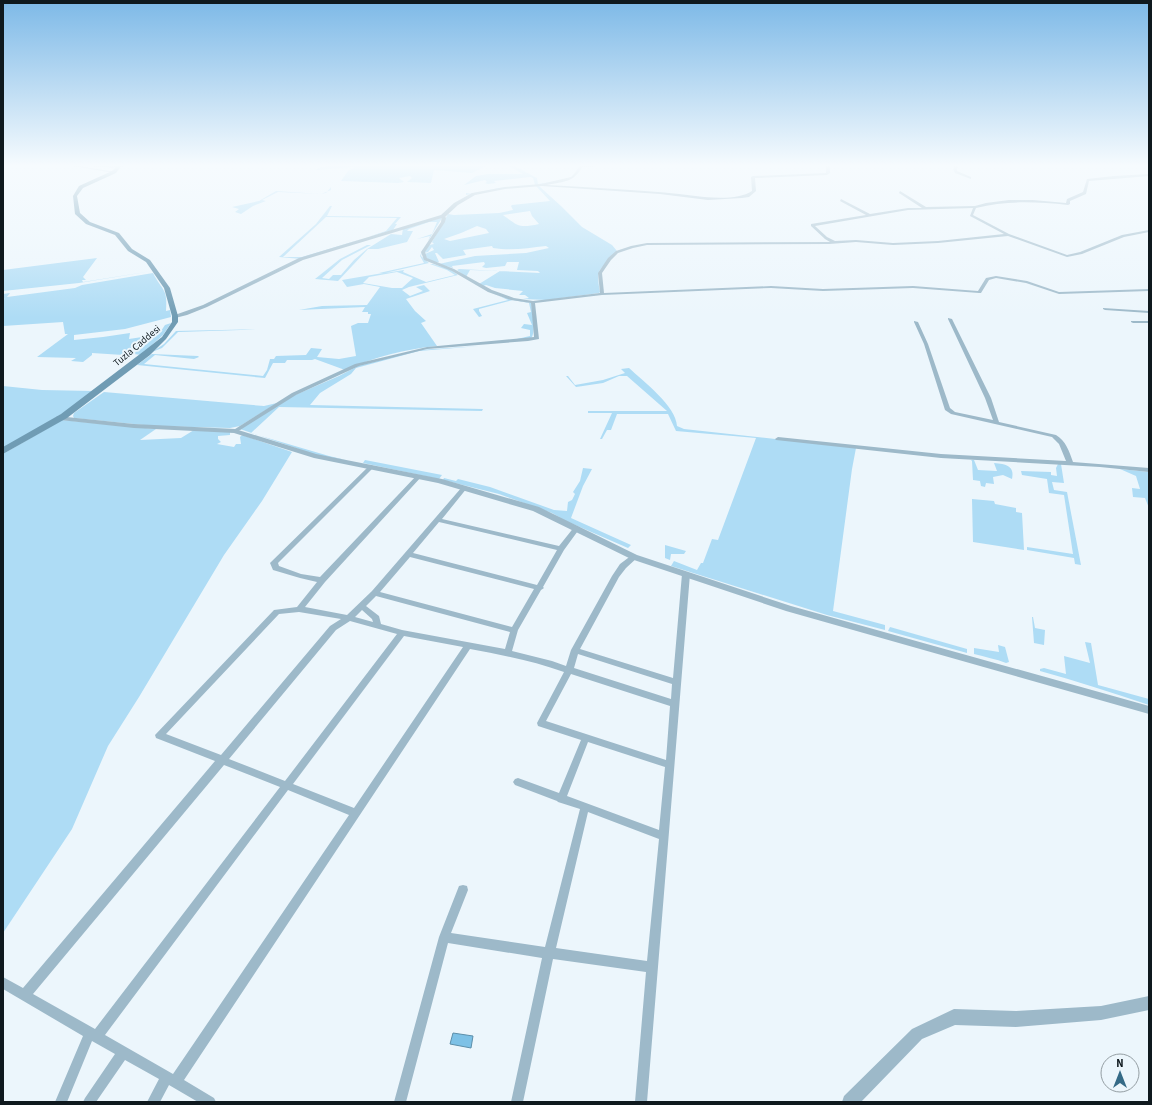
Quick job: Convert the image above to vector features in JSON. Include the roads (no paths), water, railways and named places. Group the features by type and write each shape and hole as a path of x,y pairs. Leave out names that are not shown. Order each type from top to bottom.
{"main road":[{"path":"80,216 88,223 117,234 130,250 148,261 167,288 175,316"},
{"name":"Tuzla Caddesi","path":"3,451 60,418 158,343 169,332 175,322 175,316"}],"street":[{"path":"175,316 186,314 205,306 301,259 442,216 444,218 443,222 423,252 425,259 453,270 490,291 513,299 533,302 602,294 771,287 823,290 913,287 978,292 987,279 996,278 1027,282 1059,293 1149,290"},
{"path":"836,242 826,238 812,225 866,216"},
{"path":"974,216 1008,236 1061,254 1072,256 1116,238 1149,232"},
{"path":"602,294 600,273 606,263 617,252 647,244 856,241 894,244 1008,236"},
{"path":"235,431 294,394 363,363 427,348 537,338 533,302"},
{"path":"1105,309 1149,312"},
{"path":"950,319 988,398 997,423"},
{"path":"916,322 926,344 947,409 953,413 1059,439 1070,463"},
{"path":"1133,322 1149,322"},
{"path":"60,418 140,426 235,431 314,456 419,476 464,488 536,509 634,557 789,609 1149,710"},
{"path":"778,439 940,456 1132,467 1149,470"},
{"path":"322,580 300,576 276,568 274,563 372,467"},
{"path":"300,609 322,580 419,476"},
{"path":"24,996 333,628 349,618 375,593 464,488"},
{"path":"438,520 561,549"},
{"path":"508,652 514,630 540,588 561,549 577,528"},
{"path":"408,554 540,588"},
{"path":"634,557 623,566 616,576 575,650 568,670 541,723 670,765"},
{"path":"640,1102 686,574"},
{"path":"375,593 514,630"},
{"path":"362,606 376,618 377,626"},
{"path":"356,813 159,735 277,612 300,609 349,618 402,633 508,652 552,664 675,704"},
{"path":"61,1102 93,1035 287,785 402,633"},
{"path":"153,1102 171,1079 356,813 468,646"},
{"path":"575,650 677,682"},
{"path":"561,798 586,737"},
{"path":"518,782 664,836"},
{"path":"517,1102 549,953 585,807"},
{"path":"400,1102 444,936 463,890"},
{"path":"444,936 549,953 652,967"},
{"path":"4,986 210,1102"},
{"path":"850,1102 917,1034 954,1017 1016,1019 1101,1013 1149,1003"},
{"path":"89,1102 123,1052"}]}
